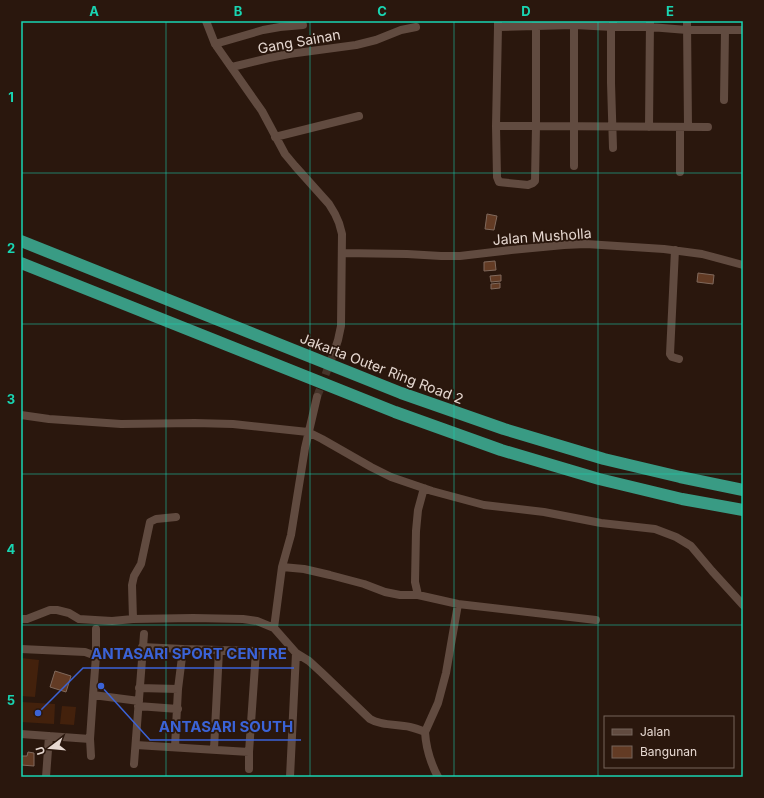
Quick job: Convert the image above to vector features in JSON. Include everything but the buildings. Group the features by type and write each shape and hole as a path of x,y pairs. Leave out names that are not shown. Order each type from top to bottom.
{"highway":[{"name":"Jakarta Outer Ring Road 2","path":"21,241 401,394 482,422 604,459 743,490"},
{"path":"21,263 395,412 501,450 607,481 682,499 743,510"}],"street":[{"path":"206,21 215,44 262,111 285,154 329,204 339,223 342,234 341,326 334,352"},
{"path":"536,24 535,181 528,185 500,183 497,177 496,126 498,24 536,24 574,25 650,24 687,25 725,30 743,30"},
{"path":"649,127 650,24"},
{"path":"215,44 263,30 303,25"},
{"path":"574,25 574,166"},
{"path":"613,25 613,148"},
{"path":"680,172 684,127 687,25"},
{"name":"Gang Sainan","path":"232,68 289,54 356,45 376,40 401,30 416,27"},
{"path":"724,100 725,30"},
{"path":"275,137 359,116"},
{"path":"496,126 708,127"},
{"name":"Jalan Musholla","path":"342,253 460,256 586,244 674,250 702,254 743,265"},
{"path":"674,250 670,354 672,357 679,359"},
{"path":"274,628 282,567 290,535 308,432 317,397"},
{"path":"21,415 49,419 121,424 233,424 308,432 391,477 424,488 484,505 544,512 601,523 655,529 676,537 691,546 743,604"},
{"path":"418,595 415,582 416,531 418,510 424,488"},
{"path":"133,619 132,585 134,576 141,564 150,522 156,519 176,517"},
{"path":"282,567 304,569 330,575 364,584 385,592 400,595 418,595 458,604 596,620"},
{"path":"438,777 428,754 425,732 438,703 444,680 458,604"},
{"path":"21,619 27,619 50,610 57,610 69,613 79,619 112,621 133,619 193,618 243,618 257,621 274,628 296,653 321,672 370,719 381,724 409,727 425,732"},
{"path":"91,756 90,739 96,656 96,629"},
{"path":"134,764 144,634"},
{"path":"142,647 256,651 249,752 250,769"},
{"path":"21,649 85,652 96,656"},
{"path":"175,747 178,689 183,649"},
{"path":"214,749 219,650"},
{"path":"290,777 296,653"},
{"path":"139,688 178,689"},
{"path":"93,695 138,704 178,709"},
{"path":"21,734 90,739"},
{"path":"46,777 49,736"},
{"path":"136,745 249,752"}],"shaded area":[{"path":"21,658 39,660 35,697 21,696"},
{"path":"21,702 55,704 54,724 21,722"},
{"path":"62,706 76,707 74,725 60,724"}],"tunnel":[{"path":"317,397 334,352"}],"place":[{"name":"ANTASARI SOUTH","path":"101,686"},
{"name":"ANTASARI SPORT CENTRE","path":"38,713"}]}
